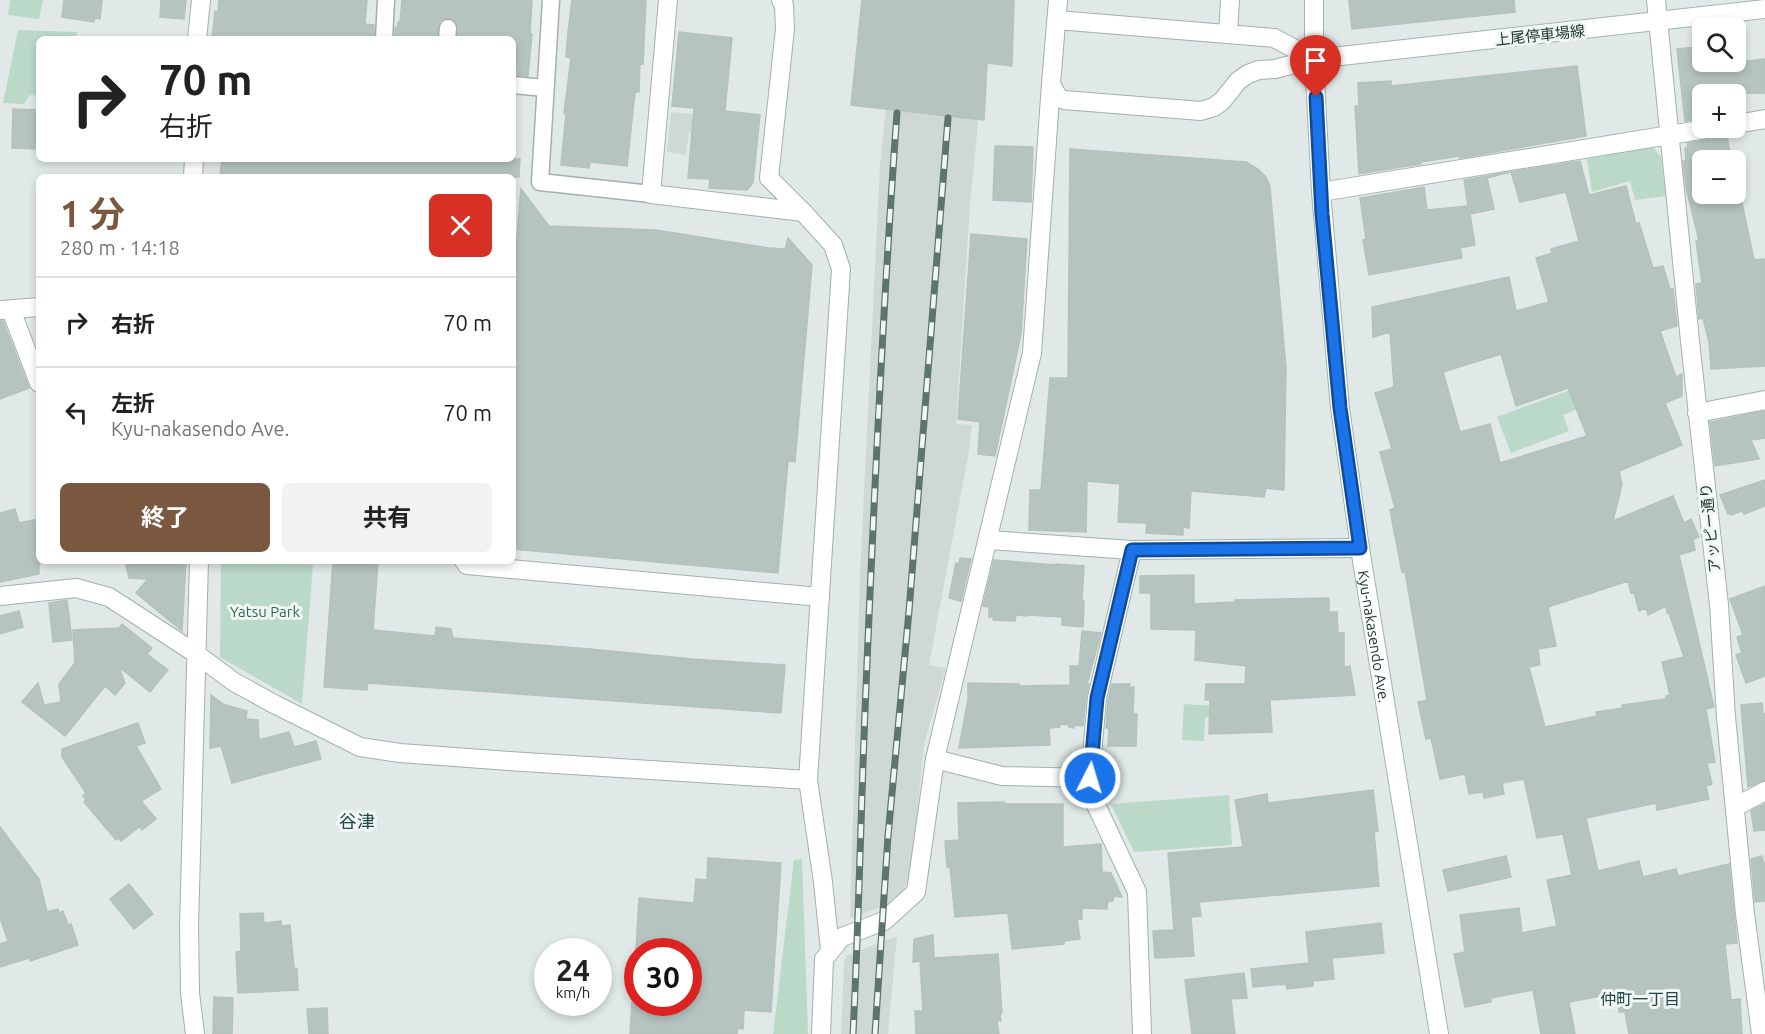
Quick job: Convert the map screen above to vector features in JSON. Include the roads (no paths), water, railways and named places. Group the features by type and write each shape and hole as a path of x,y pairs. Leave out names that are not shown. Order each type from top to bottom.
{"street":[{"path":"196,36 201,0"},
{"path":"384,36 386,0"},
{"path":"551,0 540,182 803,212"},
{"path":"651,194 668,0"},
{"path":"781,0 784,5 785,29 769,178 833,245 841,269 808,780 830,950"},
{"path":"821,1034 824,959 830,950 842,937 884,921 916,892 935,759 1032,353 1058,0"},
{"path":"1228,33 1230,0"},
{"path":"1057,20 1274,38 1314,59 1314,0"},
{"name":"アッピー通り","path":"1656,0 1668,135 1719,605 1726,717 1744,914 1761,1034"},
{"name":"上尾停車場線","path":"1051,84 1058,97 1064,100 1201,111 1214,107 1222,101 1238,81 1248,74 1314,59 1765,9"},
{"name":"Kyu-nakasendo Ave.","path":"1314,59 1321,192 1340,408 1360,548 1439,1034"},
{"path":"516,85 545,88"},
{"path":"1746,122 1765,119"},
{"path":"1321,192 1692,131"},
{"path":"36,308 6,310 36,376"},
{"path":"1697,413 1765,400"},
{"path":"988,540 1132,550 1360,548"},
{"path":"1132,550 1097,698 1090,778 1096,805 1137,892 1142,1034"},
{"path":"195,1034 190,993 189,926 199,564"},
{"path":"466,564 820,597"},
{"path":"0,596 76,588 109,597 195,653 234,682 360,747 400,753 808,780"},
{"path":"935,759 1002,776 1090,778"},
{"path":"1735,807 1765,791"}],"railway":[{"path":"853,1034 876,471 897,113"},
{"path":"875,1034 888,836 909,611 948,118"}],"district":[{"name":"谷津","path":"357,821"},
{"name":"仲町一丁目","path":"1640,999"}],"park label":[{"name":"Yatsu Park","path":"265,611"}]}
